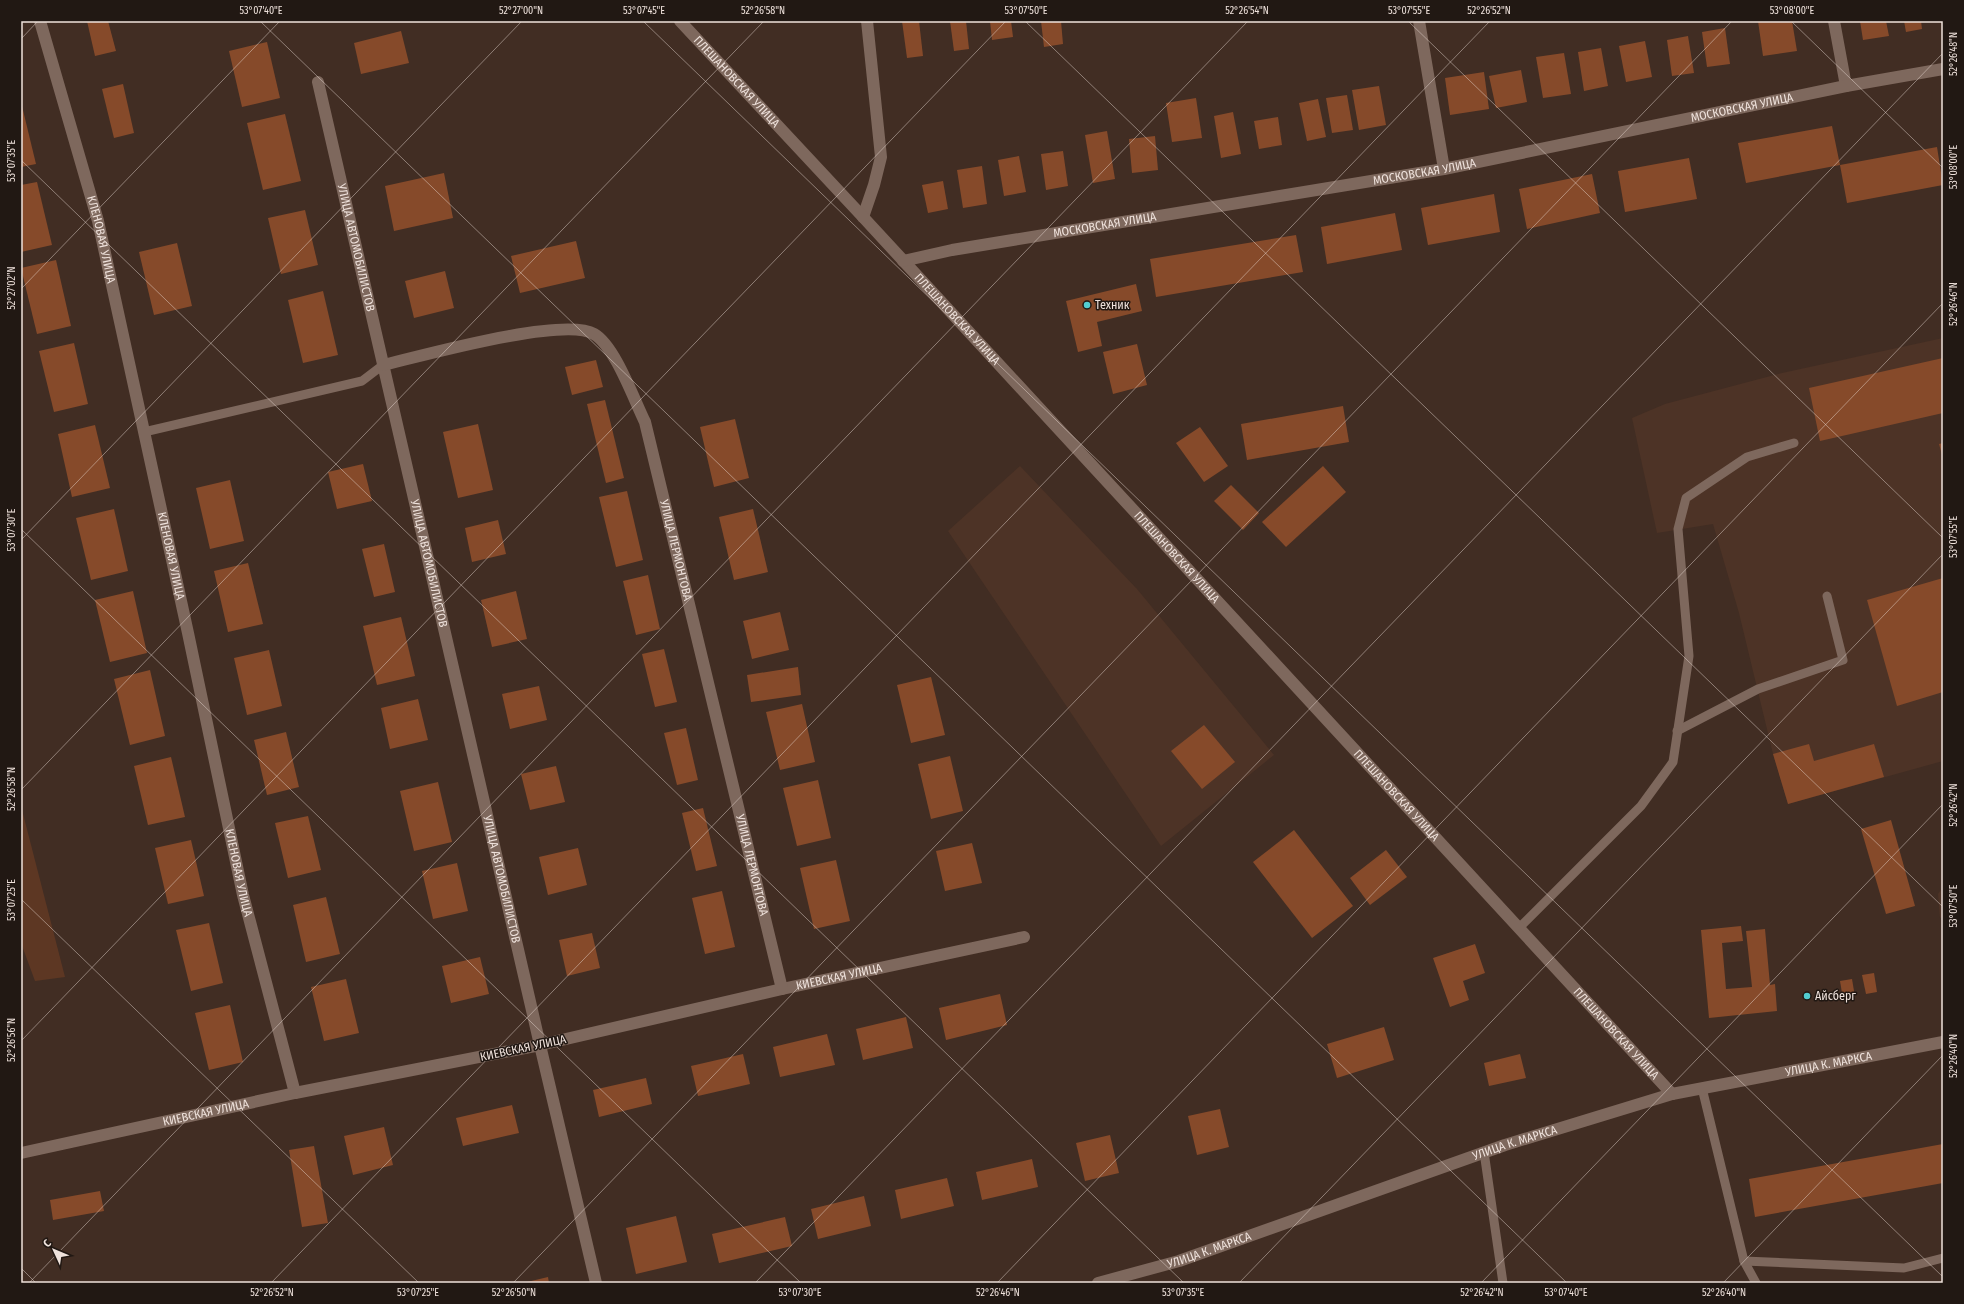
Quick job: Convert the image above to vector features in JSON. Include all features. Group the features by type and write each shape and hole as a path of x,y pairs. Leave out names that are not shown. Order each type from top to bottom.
{"street":[{"name":"КЛЕНОВАЯ УЛИЦА","path":"40,21 98,221 243,895 296,1093"},
{"name":"ПЛЕШАНОВСКАЯ УЛИЦА","path":"680,21 863,217 1672,1094"},
{"path":"863,217 874,185 880,157 867,21"},
{"path":"1419,21 1444,169"},
{"path":"1834,21 1846,86"},
{"name":"МОСКОВСКАЯ УЛИЦА","path":"903,261 952,250 1444,169 1846,86 1943,69"},
{"name":"УЛИЦА АВТОМОБИЛИСТОВ","path":"318,82 596,1283"},
{"name":"УЛИЦА ЛЕРМОНТОВА","path":"383,365 526,332 555,330 577,329 594,334 612,352 645,422 782,988"},
{"name":"КИЕВСКАЯ УЛИЦА","path":"21,1153 296,1093 540,1045 782,988 1024,937"},
{"name":"УЛИЦА К. МАРКСА","path":"1098,1283 1179,1261 1484,1152 1672,1094 1943,1042"}],"lane":[{"path":"144,432 362,381 383,365"},
{"path":"1519,928 1641,806 1673,762 1690,656 1678,529 1686,498 1747,457 1794,443"},
{"path":"1678,731 1758,689 1843,660 1827,596"},
{"path":"1702,1088 1744,1262 1756,1283"},
{"path":"1484,1152 1503,1283"},
{"path":"1744,1262 1904,1268 1943,1258"}],"shaded area":[{"path":"1943,338 1943,761 1788,804 1773,754 1739,613 1713,524 1657,533 1632,418 1665,404 1782,373"},
{"path":"1020,466 1137,589 1274,755 1161,846 948,531"},
{"path":"21,806 65,977 35,981 21,943"},
{"path":"1943,887 1943,917 1940,918 1938,894"}],"building":[{"path":"87,21 108,21 116,51 95,56"},
{"path":"902,21 919,21 923,56 907,58"},
{"path":"950,21 966,21 969,49 954,51"},
{"path":"990,21 1011,21 1013,37 992,40"},
{"path":"1041,21 1061,21 1063,44 1044,47"},
{"path":"1758,21 1792,21 1797,51 1763,56"},
{"path":"1860,21 1886,21 1889,36 1863,40"},
{"path":"1904,21 1921,21 1922,29 1906,32"},
{"path":"1725,28 1730,64 1707,67 1702,32"},
{"path":"401,31 409,63 361,74 354,43"},
{"path":"1688,36 1694,73 1672,76 1667,40"},
{"path":"1645,41 1652,77 1626,82 1619,46"},
{"path":"267,42 280,98 242,107 229,51"},
{"path":"1601,48 1608,86 1584,91 1578,52"},
{"path":"1564,53 1571,94 1543,98 1536,57"},
{"path":"1521,70 1527,102 1496,108 1489,76"},
{"path":"1484,72 1489,109 1450,115 1445,78"},
{"path":"123,84 134,133 114,138 102,89"},
{"path":"1379,86 1386,125 1359,130 1352,90"},
{"path":"1347,95 1353,130 1332,133 1326,98"},
{"path":"1196,98 1202,138 1172,142 1166,103"},
{"path":"1318,99 1326,137 1307,141 1299,103"},
{"path":"21,102 36,164 21,167"},
{"path":"1233,112 1241,154 1221,158 1214,116"},
{"path":"285,114 301,181 263,190 247,123"},
{"path":"1278,117 1282,145 1259,149 1254,121"},
{"path":"1832,126 1840,165 1746,183 1738,143"},
{"path":"1107,131 1115,179 1093,183 1085,135"},
{"path":"1155,136 1158,170 1132,173 1129,139"},
{"path":"1937,147 1943,185 1847,203 1840,165"},
{"path":"1063,151 1068,186 1046,190 1041,154"},
{"path":"1019,156 1026,192 1004,196 998,160"},
{"path":"1689,158 1697,199 1625,212 1618,171"},
{"path":"982,166 987,204 963,208 957,170"},
{"path":"444,173 453,218 394,231 385,186"},
{"path":"1592,174 1600,213 1527,229 1519,189"},
{"path":"943,181 948,209 928,213 922,185"},
{"path":"37,182 52,245 21,252 21,185"},
{"path":"1494,194 1500,232 1428,245 1421,208"},
{"path":"305,210 318,265 281,274 268,218"},
{"path":"1395,213 1402,250 1327,264 1321,227"},
{"path":"1296,235 1303,272 1156,297 1150,259"},
{"path":"576,241 585,278 520,293 511,256"},
{"path":"177,243 192,306 154,315 139,252"},
{"path":"56,260 71,326 37,334 21,268"},
{"path":"445,271 454,308 414,318 405,281"},
{"path":"1136,284 1142,311 1097,322 1102,346 1078,352 1066,301"},
{"path":"323,291 338,355 303,363 288,300"},
{"path":"74,343 88,404 54,412 39,351"},
{"path":"1137,344 1147,385 1113,394 1103,352"},
{"path":"1943,358 1943,413 1820,441 1809,388"},
{"path":"596,360 603,387 572,395 565,367"},
{"path":"605,400 624,478 606,483 587,404"},
{"path":"1343,406 1349,442 1247,460 1241,424"},
{"path":"735,419 749,478 714,487 700,427"},
{"path":"478,424 493,490 458,498 443,432"},
{"path":"95,425 110,488 72,497 58,434"},
{"path":"1200,427 1228,466 1204,482 1176,443"},
{"path":"1943,443 1943,458 1939,444"},
{"path":"363,464 372,501 337,509 328,472"},
{"path":"1323,466 1346,492 1286,547 1262,522"},
{"path":"230,480 244,541 210,549 196,488"},
{"path":"1231,485 1259,513 1243,530 1214,501"},
{"path":"627,491 643,560 616,567 599,497"},
{"path":"114,509 128,571 91,580 76,518"},
{"path":"753,509 768,572 734,580 719,517"},
{"path":"498,520 506,554 472,562 465,528"},
{"path":"384,544 395,592 374,597 362,549"},
{"path":"248,563 263,624 228,632 214,571"},
{"path":"648,575 660,629 636,635 623,581"},
{"path":"1943,578 1943,692 1897,706 1867,600"},
{"path":"133,591 147,653 110,662 95,600"},
{"path":"516,591 527,639 492,647 481,600"},
{"path":"780,612 789,650 752,659 743,621"},
{"path":"401,617 415,676 377,685 363,626"},
{"path":"664,649 677,702 655,707 642,654"},
{"path":"269,650 282,706 247,715 234,658"},
{"path":"798,667 801,695 751,702 747,675"},
{"path":"150,670 165,736 130,745 114,679"},
{"path":"931,677 945,735 911,743 897,685"},
{"path":"539,686 547,720 510,729 502,694"},
{"path":"418,699 428,740 390,749 381,708"},
{"path":"802,704 815,762 780,770 766,712"},
{"path":"1204,725 1235,762 1202,789 1171,751"},
{"path":"686,728 698,780 677,785 664,733"},
{"path":"286,732 299,787 267,795 254,740"},
{"path":"1809,744 1814,761 1874,744 1884,777 1788,804 1773,754"},
{"path":"950,756 963,811 931,819 918,764"},
{"path":"171,757 185,817 148,825 134,766"},
{"path":"556,766 565,802 530,810 521,774"},
{"path":"818,780 831,838 797,846 783,788"},
{"path":"438,782 452,842 414,851 400,791"},
{"path":"703,808 717,866 696,871 682,813"},
{"path":"308,816 321,870 288,878 275,823"},
{"path":"1891,820 1915,906 1886,914 1861,829"},
{"path":"1294,830 1353,906 1312,938 1253,862"},
{"path":"191,840 204,896 168,904 155,848"},
{"path":"972,843 982,883 945,891 936,851"},
{"path":"578,848 587,885 548,895 539,857"},
{"path":"1386,850 1407,877 1370,905 1350,878"},
{"path":"836,860 850,921 814,929 800,868"},
{"path":"457,863 468,911 433,919 422,871"},
{"path":"722,891 735,947 705,954 692,898"},
{"path":"326,897 340,954 306,962 293,905"},
{"path":"209,923 223,983 191,991 176,930"},
{"path":"1741,926 1743,941 1722,943 1726,989 1752,987 1746,931 1765,929 1770,985 1775,984 1777,1011 1709,1018 1701,930"},
{"path":"592,933 600,968 567,976 559,940"},
{"path":"1475,944 1485,973 1463,981 1469,1000 1450,1007 1433,958"},
{"path":"480,957 489,994 451,1003 442,966"},
{"path":"1874,973 1877,992 1866,994 1862,975"},
{"path":"346,979 359,1033 324,1041 311,987"},
{"path":"1852,979 1855,997 1843,999 1840,981"},
{"path":"1000,994 1007,1025 946,1040 939,1008"},
{"path":"230,1005 243,1062 209,1070 195,1013"},
{"path":"906,1017 913,1048 863,1060 856,1029"},
{"path":"1384,1027 1394,1060 1337,1078 1327,1044"},
{"path":"827,1034 835,1065 780,1077 773,1047"},
{"path":"743,1054 750,1084 698,1096 691,1066"},
{"path":"1520,1054 1526,1078 1489,1086 1484,1063"},
{"path":"646,1078 652,1104 599,1117 593,1090"},
{"path":"512,1105 519,1133 463,1146 456,1118"},
{"path":"1220,1109 1229,1147 1197,1155 1188,1116"},
{"path":"384,1127 393,1165 353,1175 344,1136"},
{"path":"1110,1135 1119,1173 1085,1181 1076,1143"},
{"path":"1943,1144 1943,1183 1755,1217 1749,1179"},
{"path":"314,1146 328,1223 302,1227 289,1150"},
{"path":"1032,1159 1038,1187 982,1200 976,1172"},
{"path":"947,1178 954,1206 901,1219 895,1190"},
{"path":"100,1191 104,1211 53,1220 50,1200"},
{"path":"864,1196 871,1226 818,1239 811,1209"},
{"path":"676,1216 687,1262 636,1274 626,1228"},
{"path":"785,1217 792,1246 719,1263 712,1234"},
{"path":"548,1277 549,1283 527,1283 527,1282"}],"place":[{"name":"Техник","path":"1087,305"},
{"name":"Айсберг","path":"1807,996"}]}
